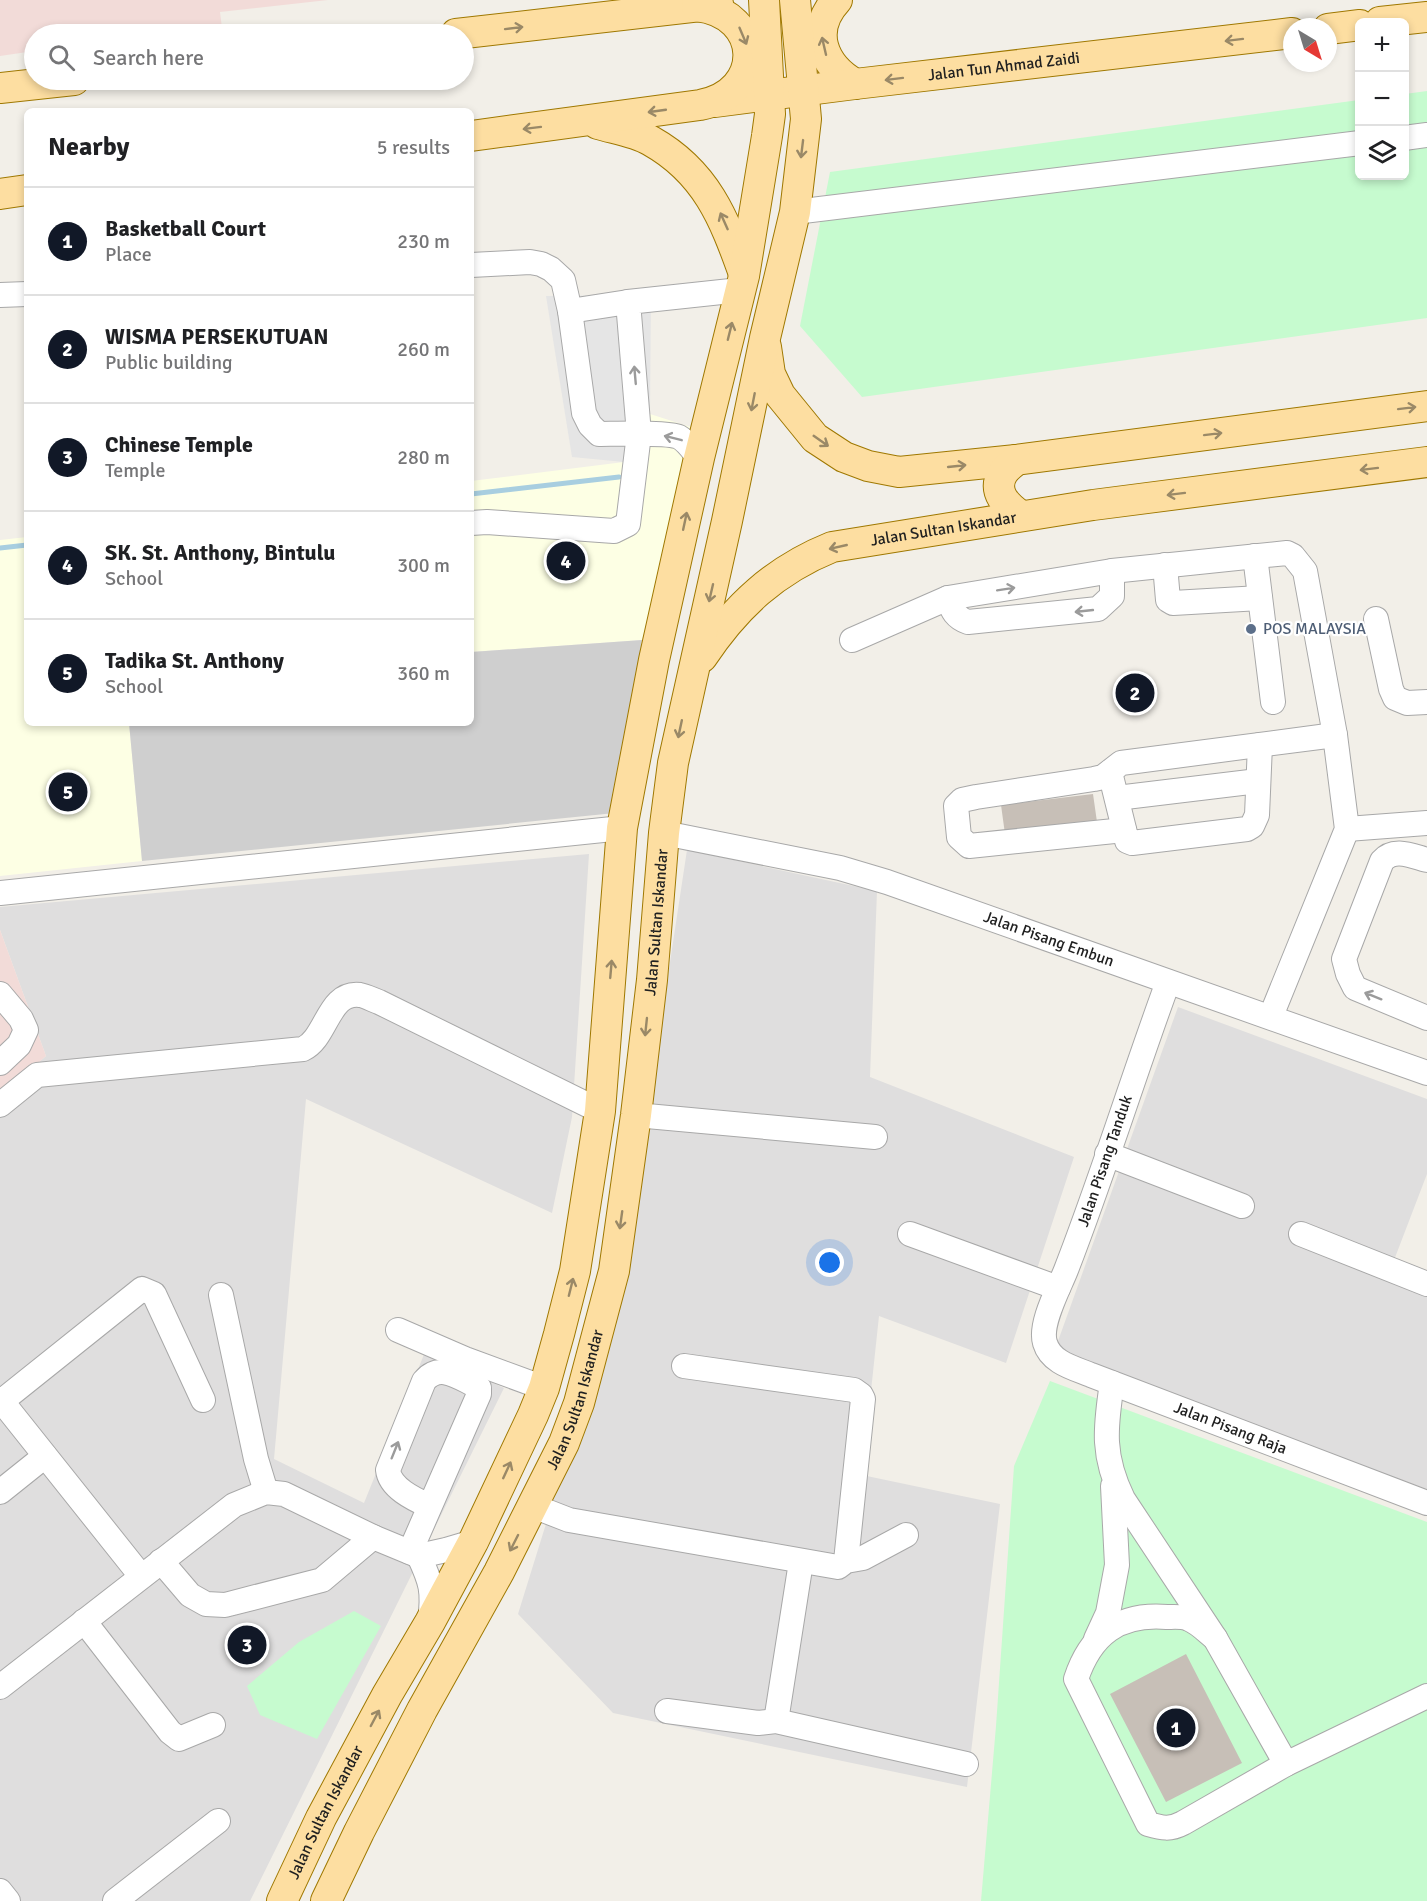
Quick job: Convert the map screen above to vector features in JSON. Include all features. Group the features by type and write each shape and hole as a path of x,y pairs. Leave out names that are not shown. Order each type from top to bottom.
{"main road":[{"path":"474,32 750,0"},
{"name":"Jalan Sultan Iskandar","path":"282,1901 321,1818 473,1542 544,1388 575,1271 600,1111 622,828 654,660 699,458 742,283 768,125 769,95 764,0"},
{"path":"692,672 795,212 806,119 795,0"},
{"path":"837,0 822,22 823,45 827,58 838,74 855,84"},
{"path":"697,6 713,8 728,15 739,27 746,41 748,57 746,72 728,96 715,102"},
{"path":"1409,19 1427,17"},
{"path":"1337,27 1355,25"},
{"name":"Jalan Tun Ahmad Zaidi","path":"474,136 855,84 1283,34"},
{"path":"0,88 24,85"},
{"path":"590,121 649,140 686,166 701,182 717,207 742,283"},
{"path":"0,194 24,192"},
{"path":"765,339 771,374 780,395 815,438 844,457 868,466 899,472 1016,460 1427,406"},
{"path":"1016,460 1002,474 1000,494 1007,506 1021,516"},
{"name":"Jalan Sultan Iskandar","path":"326,1901 422,1710 499,1572 564,1443 579,1403 614,1271 652,980 664,833 673,763 692,672 719,632 737,610 768,583 804,558 832,547 1093,505 1427,462"}],"street":[{"path":"1409,137 1427,135"},
{"path":"795,212 1355,143"},
{"path":"0,202 17,200 24,194"},
{"path":"474,265 530,262 551,269 563,280 570,311 584,413 590,425 599,434 678,437 699,458"},
{"path":"570,311 742,283"},
{"path":"0,295 24,294"},
{"path":"474,523 614,531 628,524 639,434 628,302"},
{"path":"852,640 948,598 1112,571 1287,553 1293,556 1305,571 1335,735 1347,829 1271,1016"},
{"path":"1255,556 1274,702"},
{"path":"1165,565 1168,600 1173,603 1260,597"},
{"path":"948,598 951,609 959,619 968,622 1098,609 1112,596 1112,571"},
{"path":"1376,619 1395,698 1407,703 1427,702"},
{"path":"1124,830 969,846 959,837 956,806 962,800 1103,777 1122,764 1335,735"},
{"path":"1110,772 1127,841 1132,843 1247,829 1257,815 1260,745"},
{"path":"1117,798 1258,781"},
{"path":"1347,829 1427,823"},
{"path":"0,893 622,828"},
{"name":"Jalan Pisang Embun","path":"664,833 849,871 887,882 1427,1073"},
{"path":"1427,860 1397,852 1385,857 1344,959 1355,988 1427,1018"},
{"name":"Jalan Pisang Tanduk","path":"1044,1341 1046,1319 1168,981"},
{"path":"0,994 25,1025 26,1030 8,1055 37,1075"},
{"path":"0,1105 37,1075 303,1049 315,1039 336,1004 346,997 360,995 379,1002 600,1111"},
{"path":"636,1114 875,1137"},
{"path":"1107,1154 1242,1206"},
{"path":"910,1234 1058,1288"},
{"path":"1301,1234 1427,1284"},
{"path":"141,1576 1,1400 142,1288 154,1294 203,1400"},
{"path":"221,1295 256,1459 266,1492"},
{"path":"398,1330 510,1377 544,1388"},
{"name":"Jalan Pisang Raja","path":"1044,1341 1049,1353 1058,1361 1427,1503"},
{"path":"684,1366 854,1390 861,1395 863,1400 846,1561"},
{"path":"429,1506 395,1485 389,1478 388,1470 424,1381 434,1373 444,1372 453,1374 479,1388 510,1377"},
{"path":"1112,1383 1106,1423 1107,1450 1112,1476 1117,1564 1108,1613 1081,1663 1076,1678 1148,1824 1164,1829 1174,1828 1286,1764 1427,1696"},
{"path":"430,1622 433,1596 429,1578 414,1554 429,1506 479,1394 479,1388"},
{"path":"0,1492 45,1456"},
{"path":"1112,1476 1123,1499 1215,1638 1286,1764"},
{"path":"0,1687 234,1505 266,1492 284,1494 414,1554 446,1550 473,1542"},
{"path":"532,1506 569,1520 838,1567 846,1561 863,1558 906,1535"},
{"path":"161,1561 190,1594 206,1604 225,1605 322,1580 373,1537"},
{"path":"776,1721 801,1562"},
{"path":"1096,1639 1109,1628 1156,1616 1189,1618 1215,1638"},
{"path":"84,1621 170,1732 179,1739 213,1725"},
{"path":"667,1711 758,1723 776,1721 966,1764"},
{"path":"115,1901 218,1821"},
{"path":"0,1891 8,1901"}],"shaded area":[{"path":"0,0 328,0 220,12 222,24 24,24 24,52 0,56"},
{"path":"651,295 650,414 624,462 572,457 546,296"},
{"path":"650,414 694,428 642,640 474,652 474,481 624,462"},
{"path":"24,537 24,726 129,726 142,861 0,876 0,540"},
{"path":"642,640 615,813 142,861 129,726 474,726 474,652"},
{"path":"687,850 877,891 870,1077 1074,1157 1006,1363 879,1316 862,1475 1000,1504 967,1787 613,1713 518,1614 622,1279"},
{"path":"589,854 572,1117 552,1213 306,1099 274,1459 364,1503 425,1352 504,1388 250,1901 0,1901 0,1096 46,1056 0,930 0,907"},
{"path":"0,930 46,1056 0,1096"},
{"path":"1178,1007 1427,1099 1427,1174 1391,1268 1427,1282 1427,1489 1053,1355"}],"green space":[{"path":"1427,91 1427,318 862,397 800,326 830,172 1355,101 1355,180 1409,180 1409,93"},
{"path":"1050,1381 1427,1522 1427,1901 981,1901 1014,1466"},
{"path":"354,1611 381,1626 317,1739 260,1715 247,1686 299,1642"}],"building":[{"path":"1093,794 1097,822 1005,834 1001,805"},
{"path":"1186,1654 1242,1763 1166,1802 1110,1694"}],"waterway":[{"path":"474,494 619,477"},
{"path":"0,548 24,545"}],"place":[{"name":"SK. St. Anthony, Bintulu","path":"566,561"},
{"name":"POS MALAYSIA","path":"1251,629"},
{"name":"WISMA PERSEKUTUAN","path":"1135,693"},
{"name":"Tadika St. Anthony","path":"68,792"},
{"name":"Chinese Temple","path":"247,1645"},
{"name":"Basketball Court","path":"1176,1728"}]}
